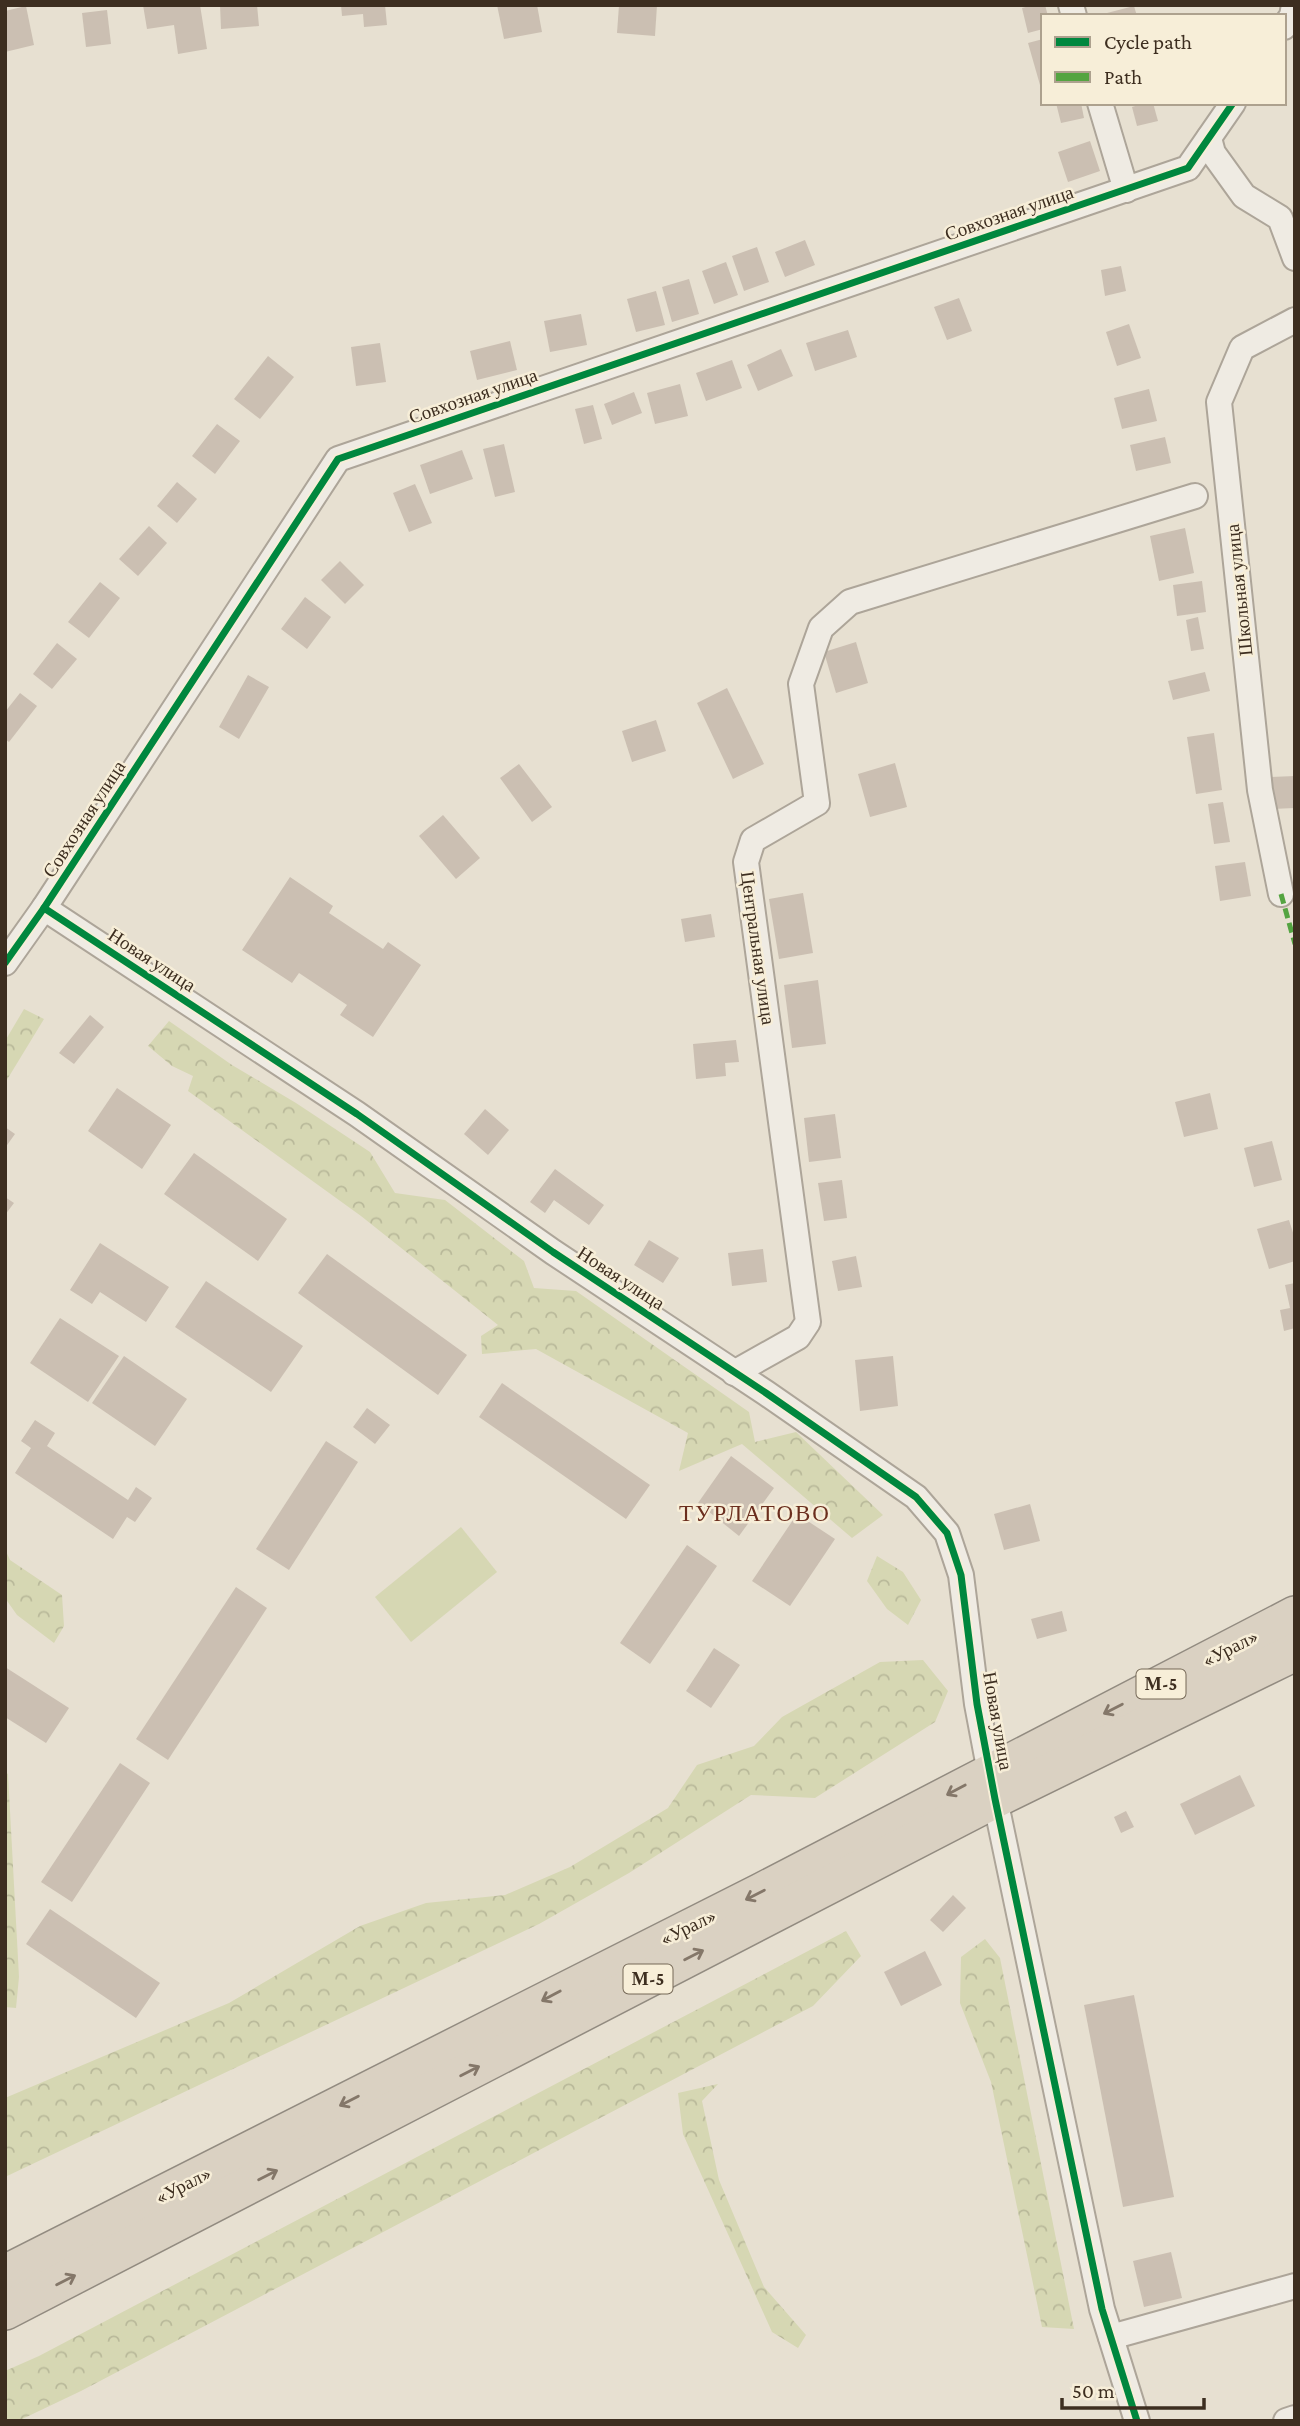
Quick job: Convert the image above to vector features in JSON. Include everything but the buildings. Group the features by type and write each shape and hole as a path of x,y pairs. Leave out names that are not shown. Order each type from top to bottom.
{"highway":[{"name":"«Урал»","path":"5,2311 993,1786 1039,1747 1295,1615"},
{"name":"«Урал»","path":"5,2274 761,1892 1295,1652"}],"street":[{"path":"1286,26 1294,5"},
{"path":"1101,105 1126,190"},
{"name":"Совхозная улица","path":"5,963 44,908 338,459 1188,168 1232,105"},
{"path":"1209,138 1213,153 1244,196 1280,218 1295,258"},
{"name":"Школьная улица","path":"1280,894 1260,790 1219,402 1242,348 1295,320"},
{"name":"Центральная улица","path":"734,1373 798,1337 808,1321 746,862 753,840 817,803 801,684 821,628 849,603 1195,496"},
{"name":"Новая улица","path":"44,908 357,1114 553,1252 916,1497 947,1533 961,1575 977,1704 1102,2309 1137,2421"},
{"path":"983,1726 997,1740 1013,1746 1031,1749 1039,1747"},
{"path":"1111,2337 1295,2286"},
{"path":"1286,2421 1295,2418"}],"green space":[{"path":"24,1009 44,1019 5,1083 5,1041"},
{"path":"169,1021 232,1065 370,1152 395,1193 445,1200 524,1261 534,1288 576,1291 749,1412 755,1442 796,1432 883,1515 852,1538 742,1444 679,1471 688,1433 536,1349 482,1354 481,1336 498,1325 361,1216 188,1091 193,1076 172,1066 148,1046"},
{"path":"461,1527 497,1572 411,1642 375,1597"},
{"path":"5,1549 10,1560 62,1595 64,1626 54,1643 17,1615 5,1598"},
{"path":"877,1556 903,1572 921,1600 908,1625 887,1609 867,1581"},
{"path":"923,1660 948,1691 935,1722 815,1798 751,1795 629,1873 539,1924 5,2177 5,2098 229,2003 360,1926 426,1903 505,1895 570,1867 668,1808 697,1765 754,1746 782,1717 880,1662"},
{"path":"5,1772 8,1774 19,1977 16,2008 5,2007"},
{"path":"846,1931 861,1956 813,2006 81,2391 18,2421 5,2421 5,2371 39,2356"},
{"path":"985,1939 1000,1958 1074,2329 1042,2327 991,2082 960,2003 961,1957"},
{"path":"718,2084 702,2101 719,2180 764,2287 806,2335 798,2348 772,2332 683,2134 678,2093"}],"marked path":[{"path":"1281,894 1295,944"}],"cycle path":[{"path":"5,963 44,908 338,459 1188,168 1232,105"},
{"path":"44,908 357,1114 553,1252 766,1393 916,1497 947,1533 961,1575 977,1704 995,1799 1102,2309 1137,2421"}],"district":[{"name":"ТУРЛАТОВО","path":"755,1513"}]}
